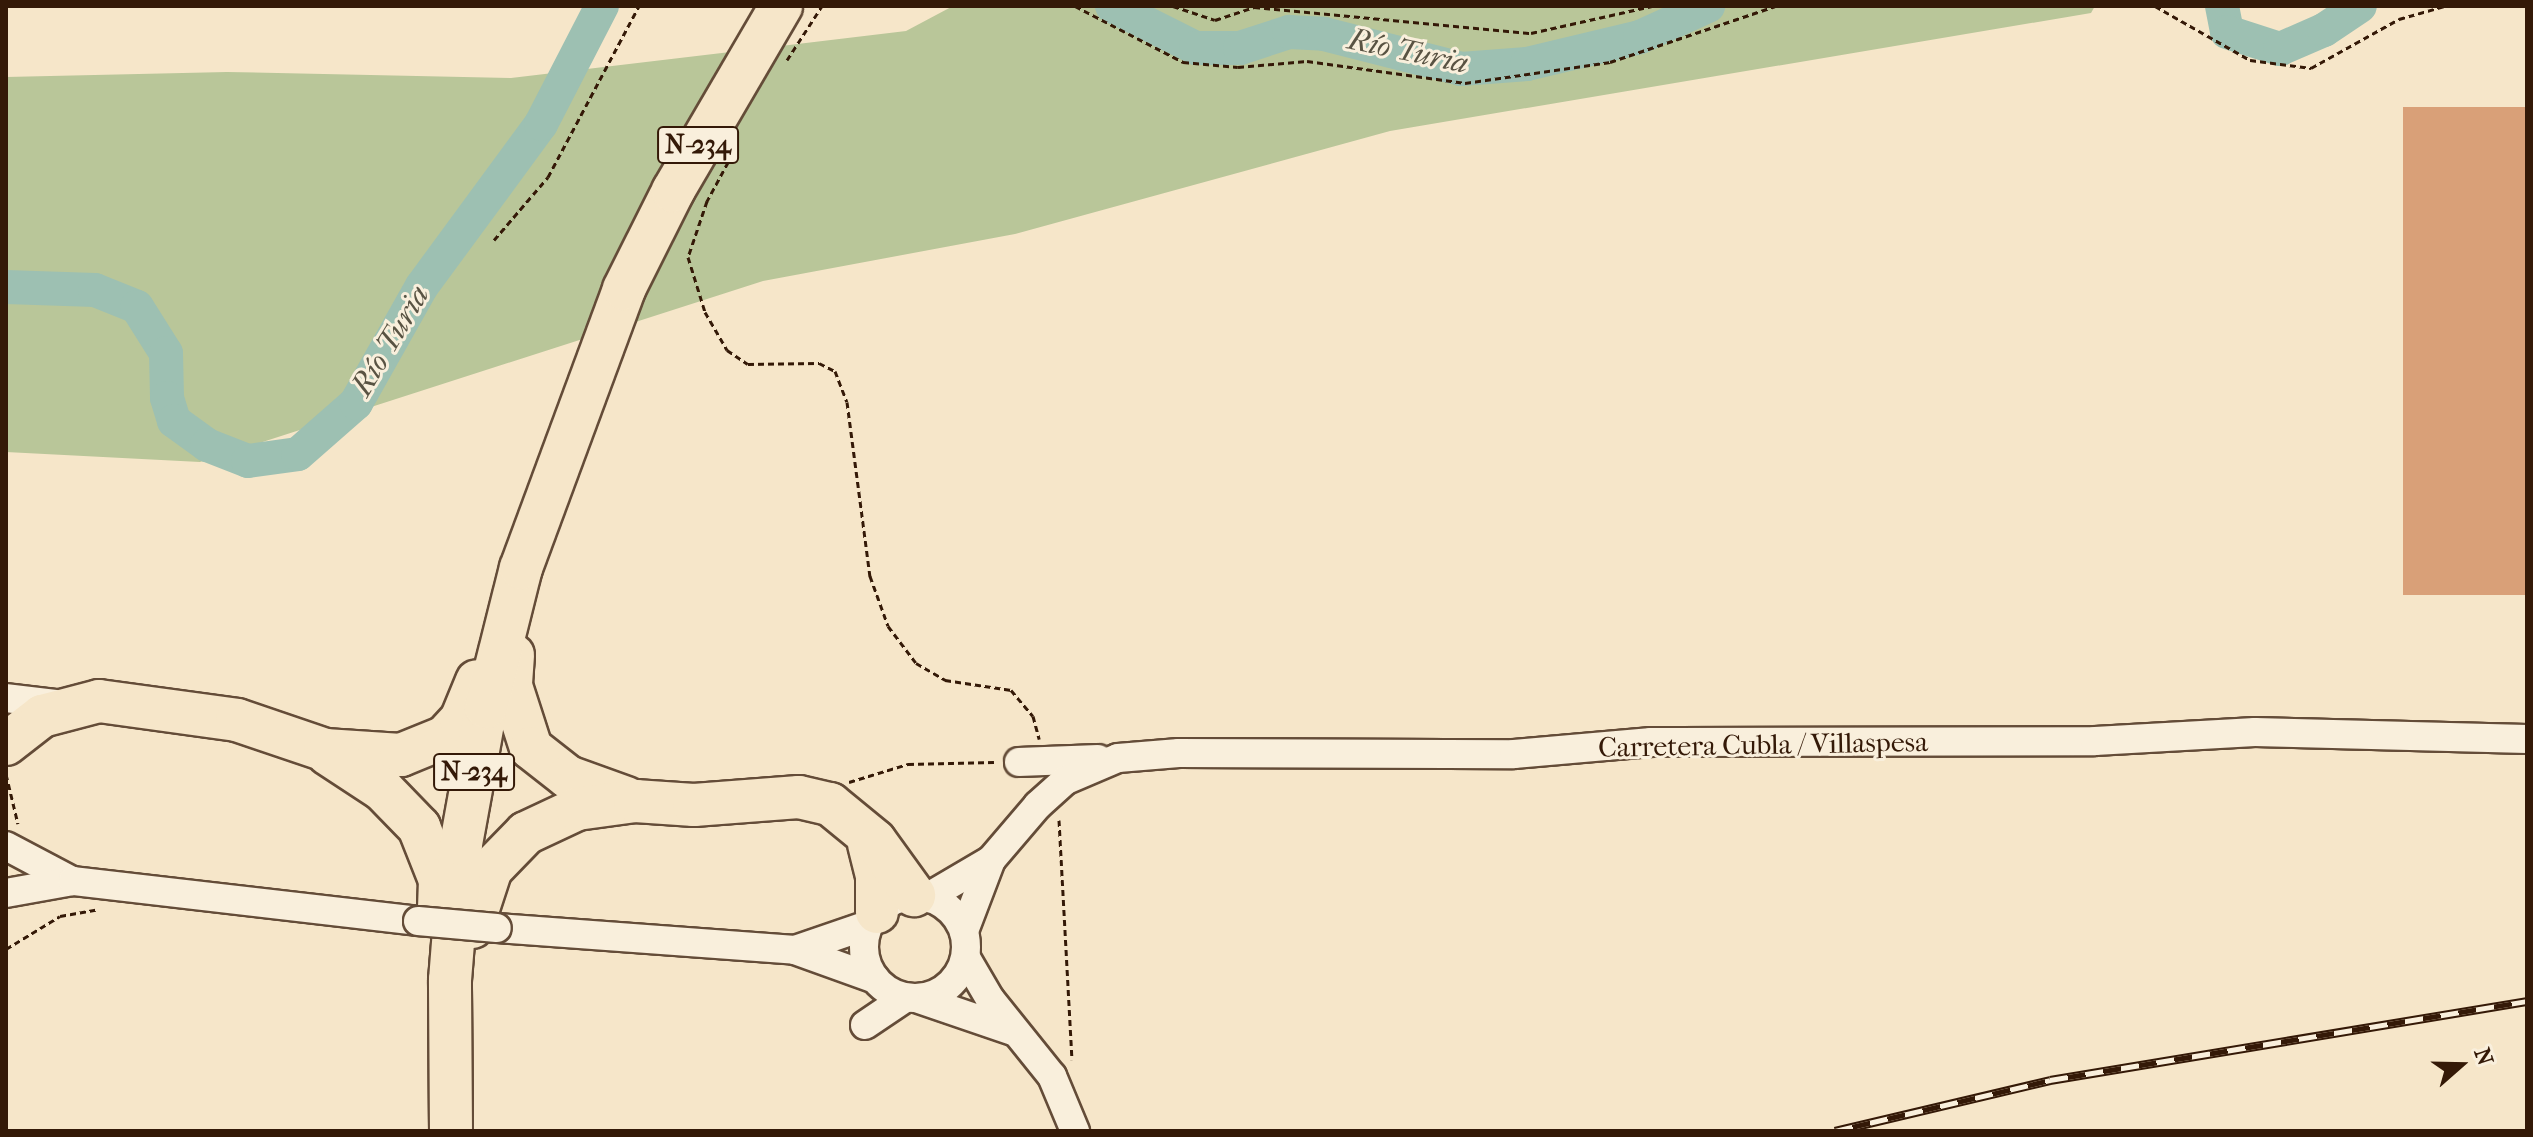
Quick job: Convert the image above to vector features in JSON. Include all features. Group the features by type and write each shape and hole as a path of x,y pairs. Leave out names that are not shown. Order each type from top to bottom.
{"highway":[{"name":"N-234","path":"454,1131 450,980 461,844 486,707 521,568 547,487 638,261 726,95 781,6"},
{"path":"547,487 513,659 517,717 531,748 553,769 635,801"},
{"path":"6,744 42,716 71,705 99,701 186,709 260,726 325,750 401,755 445,737 472,698 521,568"},
{"path":"325,750 409,813 438,871 436,981 443,1131"},
{"path":"454,1131 469,938 491,869 526,833 556,816 635,801 707,805 799,797 830,804 865,831 921,896"},
{"path":"865,831 877,876 873,919"}],"street":[{"path":"6,698 71,705"},
{"name":"Carretera Cubla / Villaspesa","path":"921,896 991,860 1054,789 1082,771 1118,758 1179,753 1514,754 1664,742 2095,741 2283,731 2527,739"},
{"path":"1032,761 1118,758"},
{"path":"14,838 73,881"},
{"path":"6,853 6,870"},
{"name":"Carretera Cubla / Villaspesa","path":"965,944 991,860"},
{"path":"6,893 73,881 418,921 795,950 875,979 912,998 966,1011 1017,1033"},
{"path":"795,950 873,919 896,899 921,896 950,909 965,944 1017,1033 1039,1057 1072,1119"},
{"path":"873,919 864,949 875,979"},
{"path":"865,1025 912,998 952,984 965,944"}],"path":[{"path":"494,240 548,177 639,6"},
{"path":"783,67 822,6"},
{"path":"1075,6 1183,62 1238,67 1307,61 1465,83 1610,62 1775,6"},
{"path":"1173,6 1215,20 1254,7 1531,33 1652,6"},
{"path":"2155,6 2250,60 2311,68 2399,19 2445,6"},
{"path":"734,151 707,201 688,257 705,312 727,350 748,364 819,363 835,371 847,402 870,576 888,626 916,663 945,680 1011,690 1033,716 1032,761 883,768 843,785 830,804"},
{"path":"6,774 14,838"},
{"path":"1054,789 1073,1084 1072,1119"},
{"path":"6,949 60,916 112,910"}],"green space":[{"path":"953,6 2095,6 2091,13 1390,131 1015,234 763,281 200,462 6,452 6,77 227,72 511,78 906,31"}],"building":[{"path":"2403,107 2527,107 2527,595 2403,595"}],"waterway":[{"name":"Río Turia","path":"6,287 95,290 137,307 166,353 167,398 174,421 207,445 248,461 298,454 356,403 422,286 541,124 602,6"},
{"name":"Río Turia","path":"1112,6 1196,48 1240,48 1289,32 1324,34 1461,69 1527,64 1640,37 1708,6"},
{"name":"Río Turia","path":"2222,6 2227,32 2280,49 2324,30 2360,6"}],"railway":[{"path":"1835,1131 2050,1080 2527,1001"}]}
